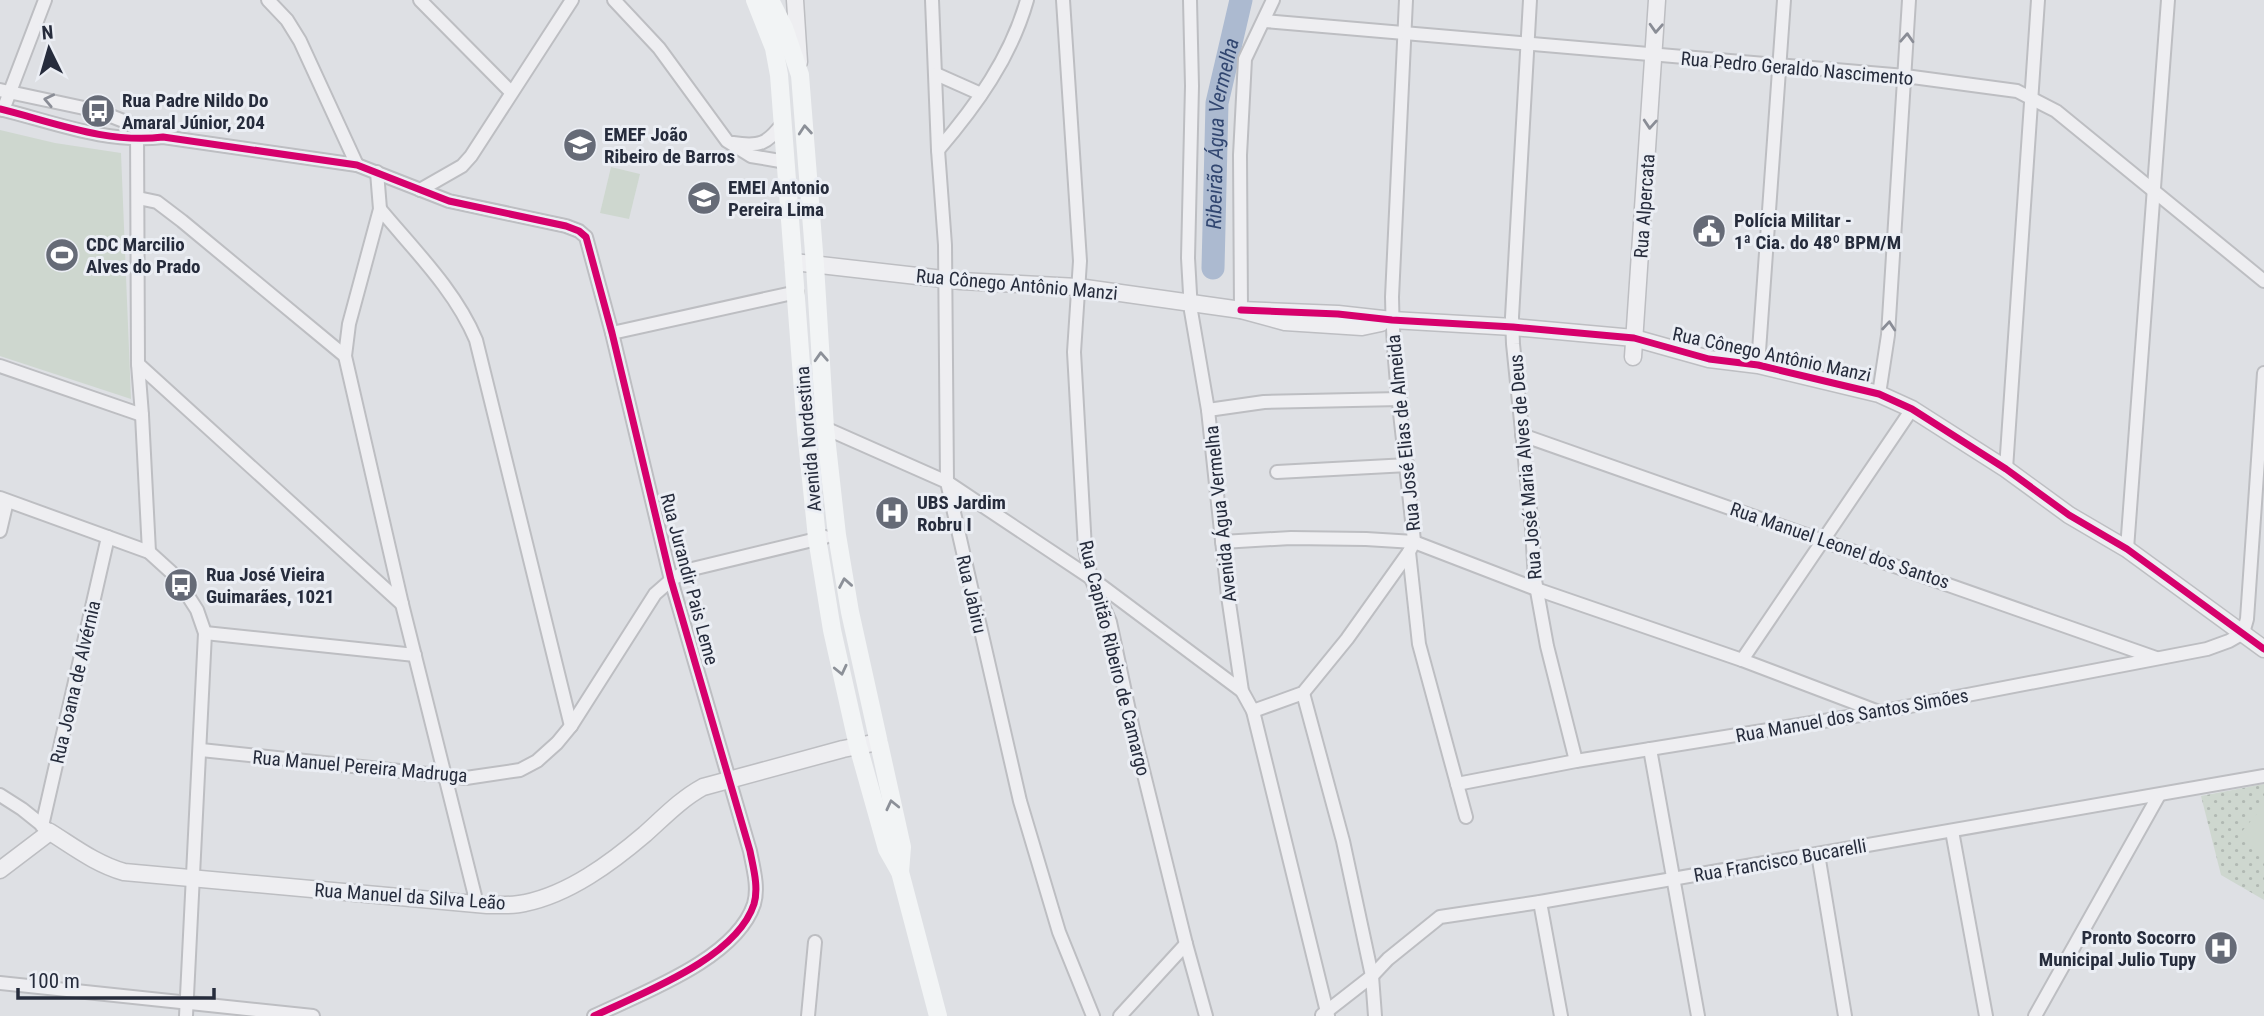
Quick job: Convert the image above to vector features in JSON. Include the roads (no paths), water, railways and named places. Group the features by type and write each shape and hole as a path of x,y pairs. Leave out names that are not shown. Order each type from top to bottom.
{"main road":[{"name":"Avenida Nordestina","path":"755,0 778,62 806,430 817,538 832,630 858,746 887,849 900,872 938,1016"},
{"name":"Avenida Nordestina","path":"770,0 784,28 800,75 825,428 837,535 850,612 902,847 900,872"}],"street":[{"path":"45,0 4,90 1,110 112,137 137,140 163,137"},
{"path":"268,0 287,20 300,40 357,165"},
{"path":"420,0 511,92"},
{"path":"420,190 462,166 471,156 572,0"},
{"path":"614,0 659,48 727,142 751,156 786,162"},
{"path":"795,0 800,75"},
{"name":"Rua Jabiru","path":"932,0 946,279 947,482 1020,801 1059,932 1093,1016"},
{"path":"939,150 982,94 998,68 1023,16 1027,0"},
{"name":"Rua Capitão Ribeiro de Camargo","path":"1063,0 1080,261 1074,365 1083,533 1091,578 1110,622 1186,944 1206,1016"},
{"name":"Avenida Água Vermelha","path":"1190,0 1190,302 1208,410 1242,691 1254,712 1325,1014"},
{"path":"1241,310 1240,155 1245,59 1273,0"},
{"name":"Rua José Elias de Almeida","path":"1406,0 1392,320 1408,465 1419,644 1466,817"},
{"name":"Rua José Maria Alves de Deus","path":"1530,0 1513,327 1536,589 1547,646 1576,761"},
{"name":"Rua Alpercata","path":"1633,357 1657,0"},
{"path":"1759,365 1784,0"},
{"path":"1879,394 1888,335 1909,0"},
{"path":"2006,469 2038,0"},
{"path":"2127,550 2168,0"},
{"name":"Rua Pedro Geraldo Nascimento","path":"1265,21 1905,76 2017,92 2056,111 2264,281"},
{"path":"936,74 982,94"},
{"path":"4,90 98,111 163,137"},
{"path":"727,142 763,143 772,138 783,123"},
{"path":"137,126 138,364 149,552"},
{"name":"Rua Jurandir Pais Leme","path":"163,137 357,165 449,201 579,231 589,242 671,580 750,850 755,880 755,902 747,917 709,957 685,972 594,1016"},
{"path":"377,172 380,209 349,324 345,356 402,604 477,904"},
{"path":"138,198 157,202 182,221 345,356"},
{"path":"380,209 455,299 476,340 571,726"},
{"name":"Rua Cônego Antônio Manzi","path":"794,262 946,279 1078,287 1241,310 1285,322 1329,326 1362,327 1392,320 1634,338 1709,359 1759,365 1879,394 1912,409 2006,469 2069,515 2127,550 2264,649"},
{"path":"612,333 797,292"},
{"path":"138,364 402,604"},
{"path":"0,366 142,415"},
{"path":"2243,633 2249,603 2264,373"},
{"path":"1208,410 1264,402 1400,400"},
{"path":"1742,660 1912,409"},
{"path":"806,430 825,428 947,482 1091,578 1242,691"},
{"name":"Rua Manuel Leonel dos Santos","path":"1522,435 2157,658"},
{"path":"1277,472 1408,465"},
{"path":"0,531 4,499 149,552 171,572 197,610 205,633 186,1009"},
{"name":"Rua Manuel Pereira Madruga","path":"201,750 447,777 466,778 520,770 537,761 571,726 655,594 671,580 688,570 837,535"},
{"name":"Rua Joana de Alvérnia","path":"46,829 108,537"},
{"path":"1222,542 1291,538 1366,539 1412,547 1742,660 1880,712"},
{"path":"1254,712 1303,693 1347,639 1412,547"},
{"path":"205,633 415,655"},
{"name":"Rua Manuel dos Santos Simões","path":"1457,784 1576,761 1880,712 2207,649 2243,633"},
{"path":"1303,693 1343,841 1372,976 1375,1016"},
{"name":"Rua Manuel da Silva Leão","path":"46,829 108,867 124,872 477,904 522,904 539,900 575,883 614,860 687,795 703,787 729,778 878,742"},
{"path":"1650,749 1698,1016"},
{"name":"Rua Francisco Bucarelli","path":"1325,1014 1440,917 2264,776"},
{"path":"0,795 46,829 0,870"},
{"path":"2035,1016 2160,795"},
{"path":"1952,831 1986,1016"},
{"path":"1818,854 1844,1016"},
{"path":"1540,902 1561,1016"},
{"path":"808,1016 815,942"},
{"path":"1120,1016 1186,944"},
{"path":"0,983 186,1009 313,1016"}],"waterway":[{"name":"Ribeirão Água Vermelha","path":"1213,268 1217,103 1241,0"}],"place":[{"name":"Rua Padre Nildo Do Amaral Júnior, 204","path":"98,111"},
{"name":"EMEF João Ribeiro de Barros","path":"580,145"},
{"name":"EMEI Antonio Pereira Lima","path":"704,198"},
{"name":"Polícia Militar - 1ª Cia. do 48º BPM/M","path":"1709,231"},
{"name":"CDC Marcilio Alves do Prado","path":"62,255"},
{"name":"UBS Jardim Robru I","path":"892,513"},
{"name":"Rua José Vieira Guimarães, 1021","path":"181,585"},
{"name":"Pronto Socorro Municipal Julio Tupy","path":"2221,948"}]}
